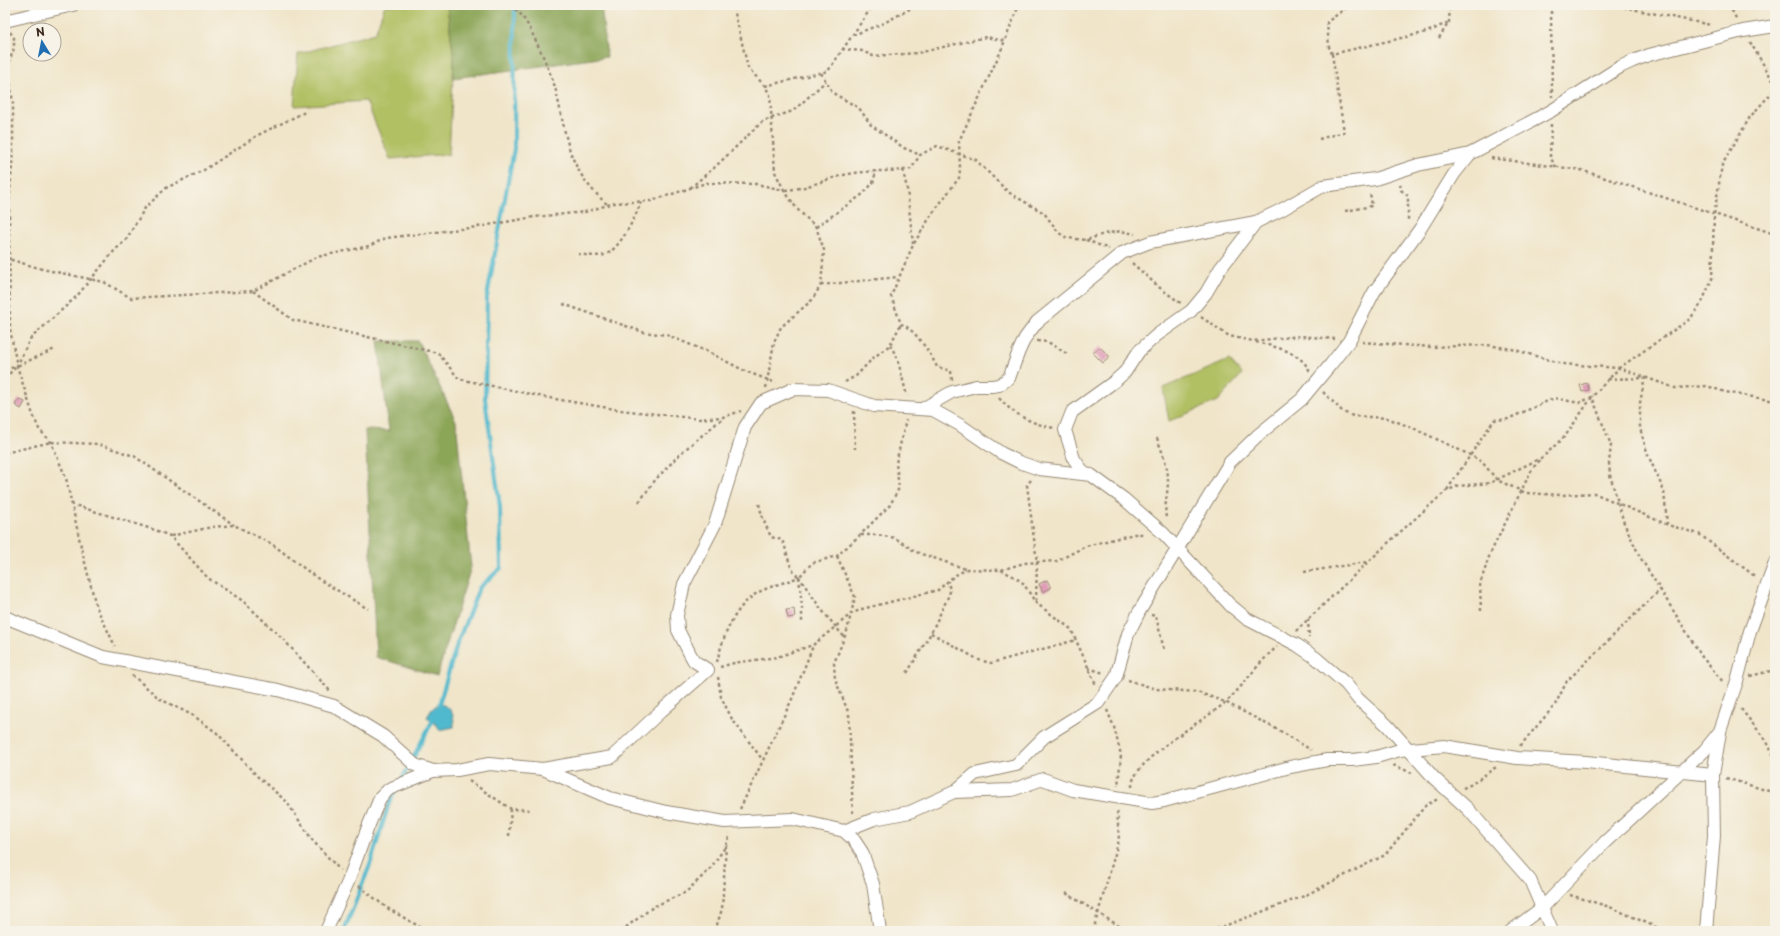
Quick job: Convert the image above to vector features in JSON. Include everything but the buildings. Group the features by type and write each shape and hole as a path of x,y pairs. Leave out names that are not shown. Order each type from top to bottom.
{"street":[{"path":"7,26 73,5"},
{"path":"924,408 952,392 976,386 999,385 1009,378 1025,338 1038,322 1122,253 1150,242 1256,222 1281,210 1323,186 1368,180 1418,165 1470,154 1552,111 1620,67 1633,61 1649,55 1743,31 1775,26"},
{"path":"543,769 610,798 666,812 725,822 793,819 848,829 874,819 910,812 954,792 975,774 1016,765 1044,737 1098,703 1102,698 1116,677 1128,634 1139,612 1230,462 1257,436 1302,400 1315,384 1349,340 1374,292 1420,229 1454,174 1470,154"},
{"path":"1084,473 1074,459 1065,430 1072,412 1115,381 1124,372 1139,351 1157,335 1191,311 1206,293 1220,269 1256,222"},
{"path":"326,931 349,878 380,798 389,789 434,771 456,770 489,764 543,769 612,757 660,712 712,669 694,661 678,630 677,615 684,584 715,524 745,427 761,403 793,389 828,390 874,406 924,408 933,410 948,418 1001,453 1039,469 1091,474 1124,499 1162,533 1230,605 1247,619 1297,645 1316,658 1346,684 1358,699 1387,725 1434,778 1468,809 1530,880 1552,931"},
{"path":"1706,931 1714,836 1714,775 1720,731 1737,681 1750,631 1775,563"},
{"path":"5,617 102,657 278,690 334,706 383,736 415,765 434,771"},
{"path":"1511,931 1543,908 1605,842 1704,751 1720,731"},
{"path":"954,792 1012,790 1043,779 1073,790 1152,803 1290,767 1326,760 1353,760 1376,757 1408,749 1444,746 1517,758 1586,762 1714,775"},
{"path":"848,829 862,852 873,884 880,931"}],"path":[{"path":"511,5 522,17 540,51 556,89 563,131 570,156 586,183 608,205"},
{"path":"253,291 293,320 438,353 459,379 544,397 620,410 699,419 723,417 761,403 768,380 774,342 781,327 812,300 821,285 824,250 816,227 797,209 784,190 775,172 770,118 770,95 765,86 748,68 734,5"},
{"path":"765,86 828,71 873,5"},
{"path":"852,35 884,23 917,5"},
{"path":"828,390 856,376 873,358 890,345 901,324 891,296 898,277 913,245 932,214 959,178 959,141 1005,41 1019,5"},
{"path":"1319,139 1344,132 1332,54 1329,47 1327,22 1350,5"},
{"path":"1439,38 1449,22 1450,5"},
{"path":"1550,5 1552,81 1550,157 1556,168"},
{"path":"1612,5 1716,26"},
{"path":"1728,5 1775,84"},
{"path":"1332,54 1419,34 1449,22"},
{"path":"7,26 14,38 14,48 8,65 13,104 13,152 9,205 10,329 17,366 39,429 52,442 66,478 96,606 110,639 132,676 160,700 194,716 217,733 258,778 286,801 313,841 349,878 388,908 427,931"},
{"path":"842,49 862,52 873,56 918,52 986,37 1005,41"},
{"path":"821,73 833,93 859,108 871,125 904,148 920,155"},
{"path":"689,188 715,167 763,121 794,111 826,81"},
{"path":"1481,611 1480,584 1490,554 1532,469 1566,435 1592,397 1619,368 1690,319 1702,302 1712,279 1714,215 1722,165 1750,117 1775,88"},
{"path":"5,378 17,366 30,339 91,280 114,250 126,240 145,208 166,188 204,170 258,135 307,111"},
{"path":"5,258 42,269 104,282 130,298 253,291 317,257 369,246 386,238 477,227 534,216 585,212 608,205 651,202 706,183 756,184 784,190 795,189 843,175 911,168 920,155 937,146 976,160 1008,192 1044,213 1059,232 1067,238 1086,240 1122,253 1160,288 1229,336 1253,341 1290,352 1307,365 1315,384 1343,412 1353,416 1387,418 1413,428 1470,455 1482,462 1497,480 1526,493 1561,495 1594,494 1668,525 1699,534 1767,585"},
{"path":"1470,154 1556,168 1581,170 1775,234"},
{"path":"903,170 907,189 913,245"},
{"path":"816,227 863,194 873,183 876,171"},
{"path":"1398,171 1401,190 1408,196 1408,220"},
{"path":"1345,211 1372,206 1368,180"},
{"path":"578,254 603,256 611,252 634,219 641,202"},
{"path":"1086,240 1104,234 1121,231 1130,232 1150,242"},
{"path":"821,285 898,277"},
{"path":"563,304 643,332 667,335 768,380 793,389"},
{"path":"901,324 908,326 933,358 937,367 951,371 952,392"},
{"path":"1253,341 1300,336 1431,347 1487,345 1512,349 1563,364 1619,368 1675,388 1707,386 1725,392 1775,401"},
{"path":"1025,338 1034,341 1048,342 1069,355"},
{"path":"762,759 732,719 721,697 712,669 719,656 729,626 743,604 758,592 799,577 812,563 837,556 890,505 896,496 899,488 896,463 902,433 910,408 897,357 890,345"},
{"path":"5,370 56,349"},
{"path":"1608,379 1645,377"},
{"path":"1645,377 1640,403 1640,428 1648,455 1664,491 1668,525"},
{"path":"988,386 1008,408 1023,419 1048,427 1065,430"},
{"path":"1129,800 1134,777 1141,768 1158,752 1225,702 1267,655 1286,640 1446,491 1494,420 1508,419 1554,398 1579,403 1592,397"},
{"path":"1592,397 1611,445 1609,463 1610,475 1617,503 1640,557 1702,657 1725,684 1732,696 1761,734 1775,757"},
{"path":"853,398 855,449"},
{"path":"639,502 656,479 682,452 723,417"},
{"path":"1156,438 1165,460 1167,474 1165,508 1167,521"},
{"path":"5,453 52,442 98,444 134,456 234,525 272,544 317,578 368,609"},
{"path":"1446,491 1458,486 1490,483 1543,457"},
{"path":"1036,603 1037,562 1027,485 1039,469"},
{"path":"71,504 170,536 208,578 243,601 284,640 330,690 334,706"},
{"path":"760,504 763,520 771,537 782,540 793,572 799,577 835,627 845,638"},
{"path":"170,536 212,527 234,525"},
{"path":"860,535 877,535 895,538 916,552 967,569 1000,570 1024,563 1057,561 1086,546 1134,534 1162,533"},
{"path":"837,556 855,597 845,638 834,663 835,679 849,714 848,829"},
{"path":"1304,572 1368,562"},
{"path":"712,669 734,663 777,657 813,645 851,614 862,609 938,590 948,581 967,569"},
{"path":"1000,570 1023,583 1036,603 1071,629 1114,727 1121,756 1117,798 1119,840 1093,931"},
{"path":"799,577 802,622"},
{"path":"907,673 931,633 949,595 950,592 948,581"},
{"path":"1139,612 1156,616 1164,650"},
{"path":"931,633 979,660 992,663 1076,640"},
{"path":"714,931 722,909 726,846 734,822 762,759 792,699 813,645"},
{"path":"1088,668 1156,689 1197,692 1225,702 1282,732 1326,760"},
{"path":"1737,681 1763,672 1775,670"},
{"path":"1376,757 1404,770 1434,778"},
{"path":"456,770 489,796 511,809 532,810"},
{"path":"1714,775 1775,793"},
{"path":"508,836 511,809"},
{"path":"621,931 653,907 686,892 710,869 726,846"},
{"path":"1559,892 1610,907 1665,931"},
{"path":"1066,893 1127,931"}],"green space":[{"path":"385,5 447,5 454,60 449,154 390,159 366,101 294,106 298,54 375,33"},
{"path":"447,5 601,5 607,57 453,78 454,60"},
{"path":"378,341 418,341 456,421 471,567 437,676 376,657 365,430 389,431"},
{"path":"1229,360 1242,374 1218,401 1169,421 1163,388"}],"water":[{"path":"438,704 443,705 451,711 453,715 454,727 439,730 437,725 427,717 432,709"}],"waterway":[{"path":"438,708 457,644 479,588 501,568 500,507 485,398 487,297 514,149 515,5"},
{"path":"401,781 435,716"},
{"path":"344,931 370,865 389,803 396,789"}]}
